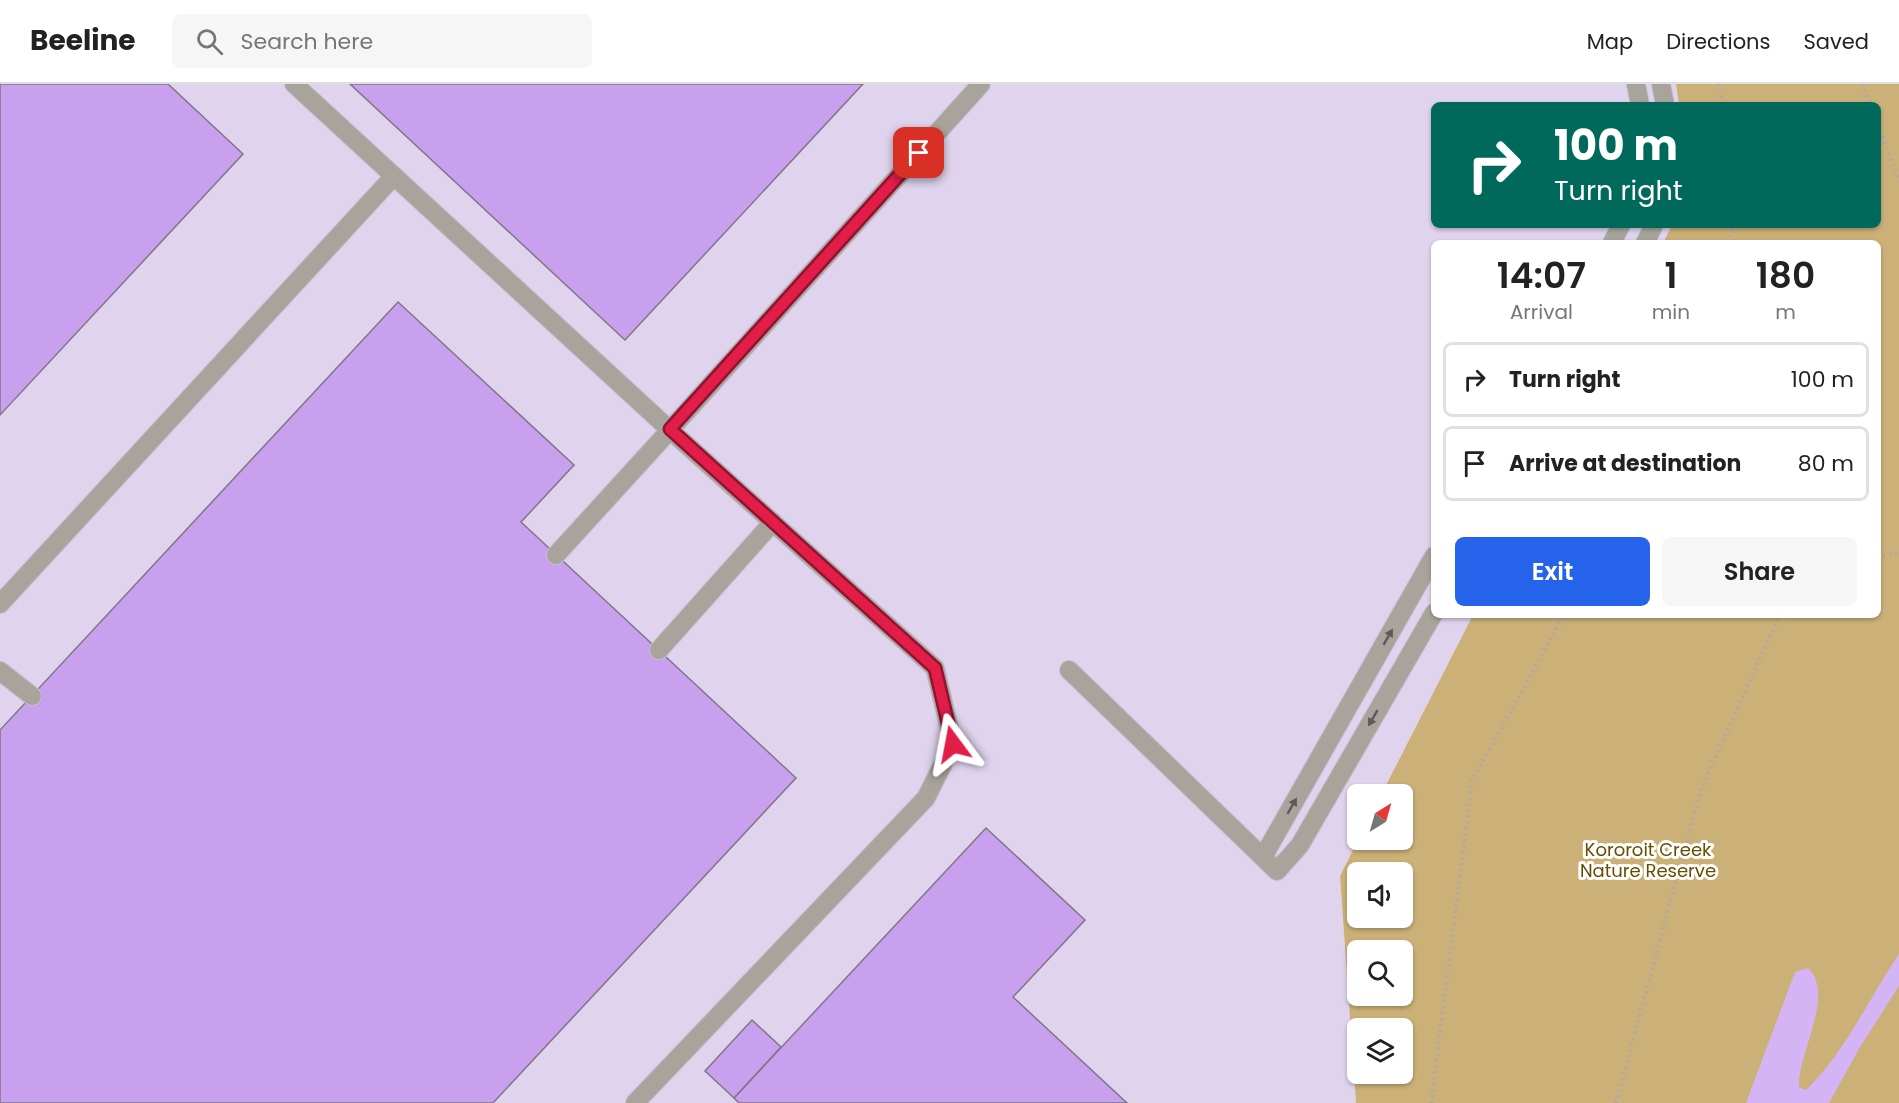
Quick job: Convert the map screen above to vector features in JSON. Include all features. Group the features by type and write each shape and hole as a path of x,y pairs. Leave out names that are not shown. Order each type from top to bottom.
{"lane":[{"path":"294,84 670,429 935,668 953,744 926,798 635,1103"},
{"path":"556,555 981,84"},
{"path":"1636,84 1639,102"},
{"path":"1661,84 1664,102"},
{"path":"0,604 394,176"},
{"path":"659,650 774,522"},
{"path":"1263,857 1431,561"},
{"path":"1069,670 1277,871 1300,845 1431,618"},
{"path":"0,671 32,696"}],"path":[{"path":"1719,84 1722,102"},
{"path":"1862,84 1869,102"},
{"path":"1881,133 1899,180"},
{"path":"1881,557 1899,552"},
{"path":"1431,1103 1472,781 1562,618"},
{"path":"1616,1103 1701,789 1779,618"}],"shaded area":[{"path":"0,84 1676,84 1679,102 1431,102 1431,228 1670,228 1664,240 1431,240 1431,618 1471,618 1387,784 1347,784 1347,850 1353,850 1340,876 1347,1006 1349,1006 1350,1018 1347,1018 1347,1084 1355,1084 1356,1103 0,1103"},
{"path":"1899,954 1899,986 1860,1047 1829,1103 1746,1103 1795,972 1808,968 1816,980 1818,993 1817,1009 1800,1074 1799,1087 1806,1090 1845,1042"}],"green space":[{"name":"Kororoit Creek Nature Reserve","path":"1676,84 1899,84 1899,1103 1356,1103 1355,1084 1413,1084 1413,1018 1350,1018 1349,1006 1413,1006 1413,940 1347,940 1347,975 1340,876 1347,862 1353,850 1413,850 1413,784 1387,784 1471,618 1881,618 1881,240 1664,240 1670,228 1881,228 1881,102 1679,102"}],"building":[{"path":"0,84 168,84 243,154 0,415"},
{"path":"350,84 863,84 625,340"},
{"path":"398,302 574,465 521,522 796,778 493,1103 0,1103 0,730"},
{"path":"986,828 1085,920 1013,997 1127,1103 739,1103 734,1098"},
{"path":"752,1020 781,1047 734,1098 705,1071"}],"route":[{"path":"919,153 670,429 935,668 953,744"}]}
